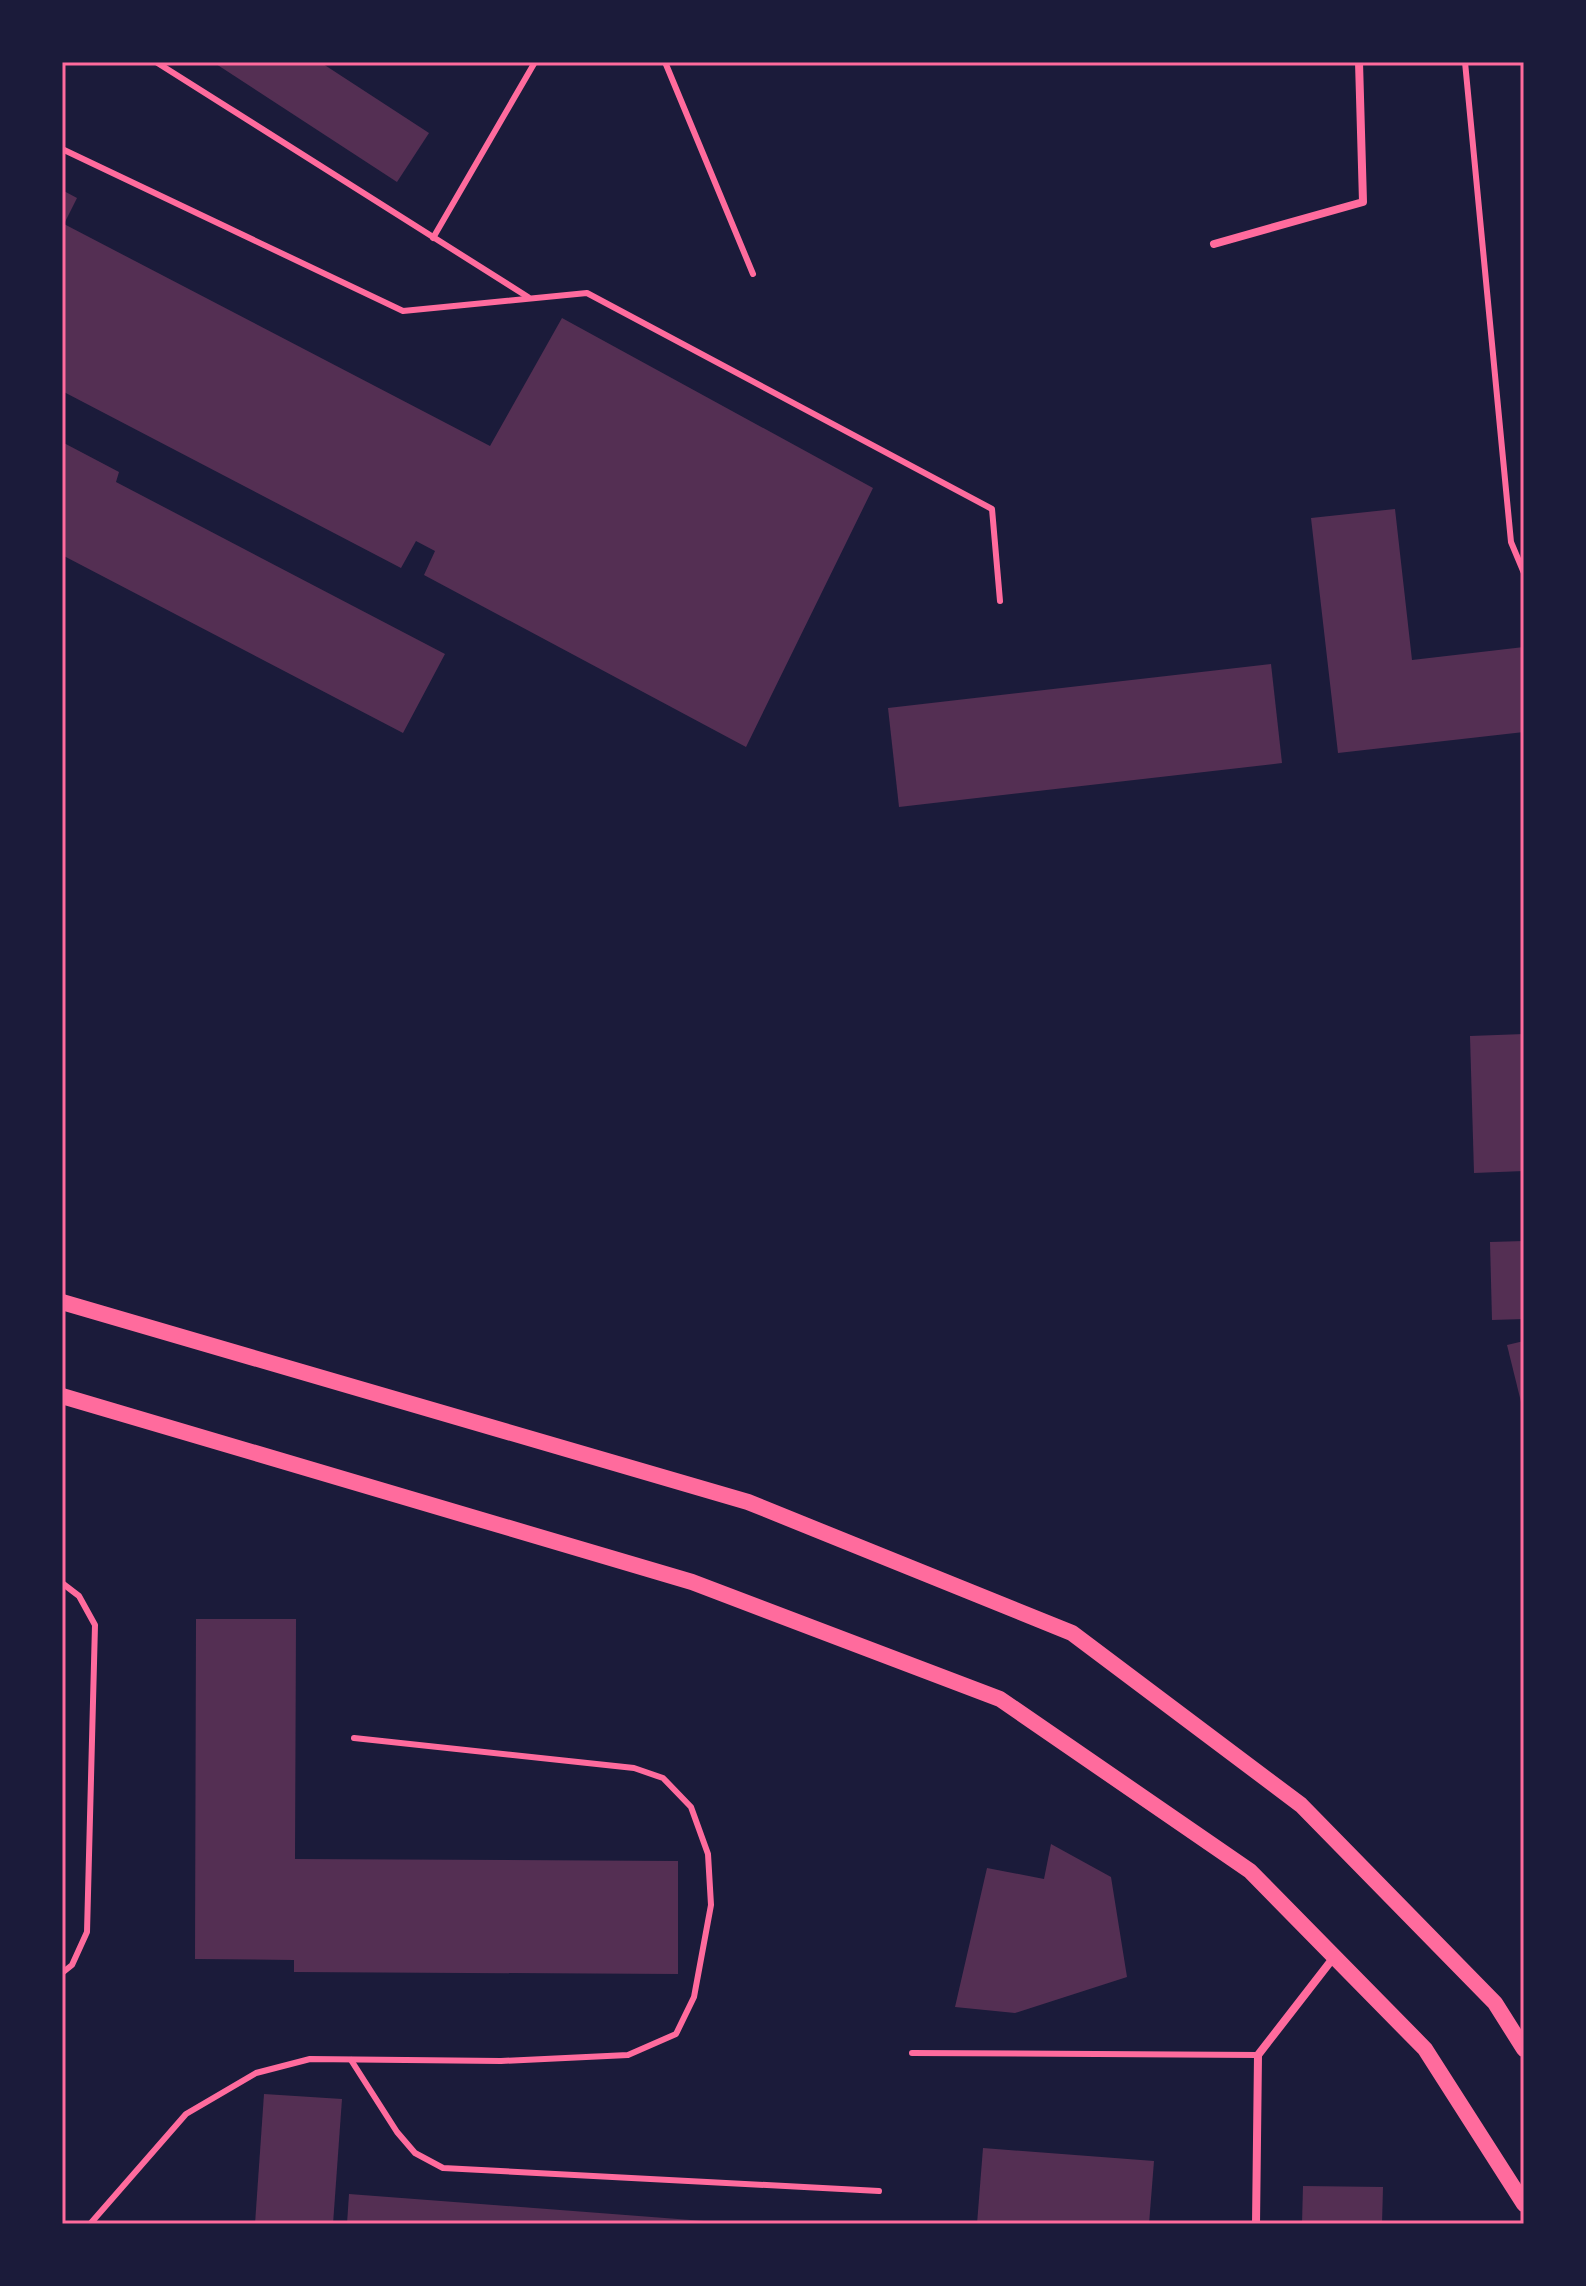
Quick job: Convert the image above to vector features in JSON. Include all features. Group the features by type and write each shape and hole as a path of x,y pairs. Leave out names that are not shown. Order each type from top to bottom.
{"main road":[{"path":"62,1302 748,1502 1072,1633 1301,1805 1495,2003 1524,2049"},
{"path":"62,1396 692,1582 1000,1699 1250,1871 1425,2049 1524,2204"}],"street":[{"path":"1214,244 1363,202 1359,62"},
{"path":"1256,2224 1258,2055 1334,1957"}],"lane":[{"path":"156,62 530,298"},
{"path":"433,238 535,62"},
{"path":"665,62 753,274"},
{"path":"1465,62 1511,542 1524,573"},
{"path":"62,149 403,311 587,293 992,509 1000,601"},
{"path":"62,1583 79,1596 95,1625 87,1932 72,1965 62,1973"},
{"path":"90,2224 186,2114 256,2073 310,2059 501,2061 628,2055 676,2034 694,1997 711,1905 708,1854 691,1807 663,1778 634,1768 354,1738"},
{"path":"912,2053 1258,2055"},
{"path":"351,2060 397,2132 415,2153 443,2168 879,2191"}],"building":[{"path":"213,62 320,62 429,133 397,182"},
{"path":"62,190 77,198 64,224 490,446 562,318 873,488 746,747 424,575 435,551 416,541 401,568 62,391"},
{"path":"62,442 119,472 116,482 445,654 403,733 62,555"},
{"path":"1395,509 1412,660 1524,647 1524,732 1338,753 1311,518"},
{"path":"1271,664 1282,763 899,807 888,708"},
{"path":"1524,1034 1524,1171 1474,1173 1470,1036"},
{"path":"1524,1241 1524,1319 1492,1320 1490,1242"},
{"path":"1524,1341 1524,1410 1523,1410 1507,1345"},
{"path":"196,1619 296,1619 295,1859 678,1861 678,1974 294,1972 294,1960 195,1959"},
{"path":"1051,1844 1111,1877 1127,1977 1015,2013 955,2007 987,1868 1044,1879"},
{"path":"264,2094 342,2099 333,2224 255,2224"},
{"path":"983,2148 1154,2161 1149,2224 977,2224"},
{"path":"1303,2186 1383,2187 1382,2224 1302,2224"},
{"path":"349,2194 717,2222 717,2224 347,2224"}]}
